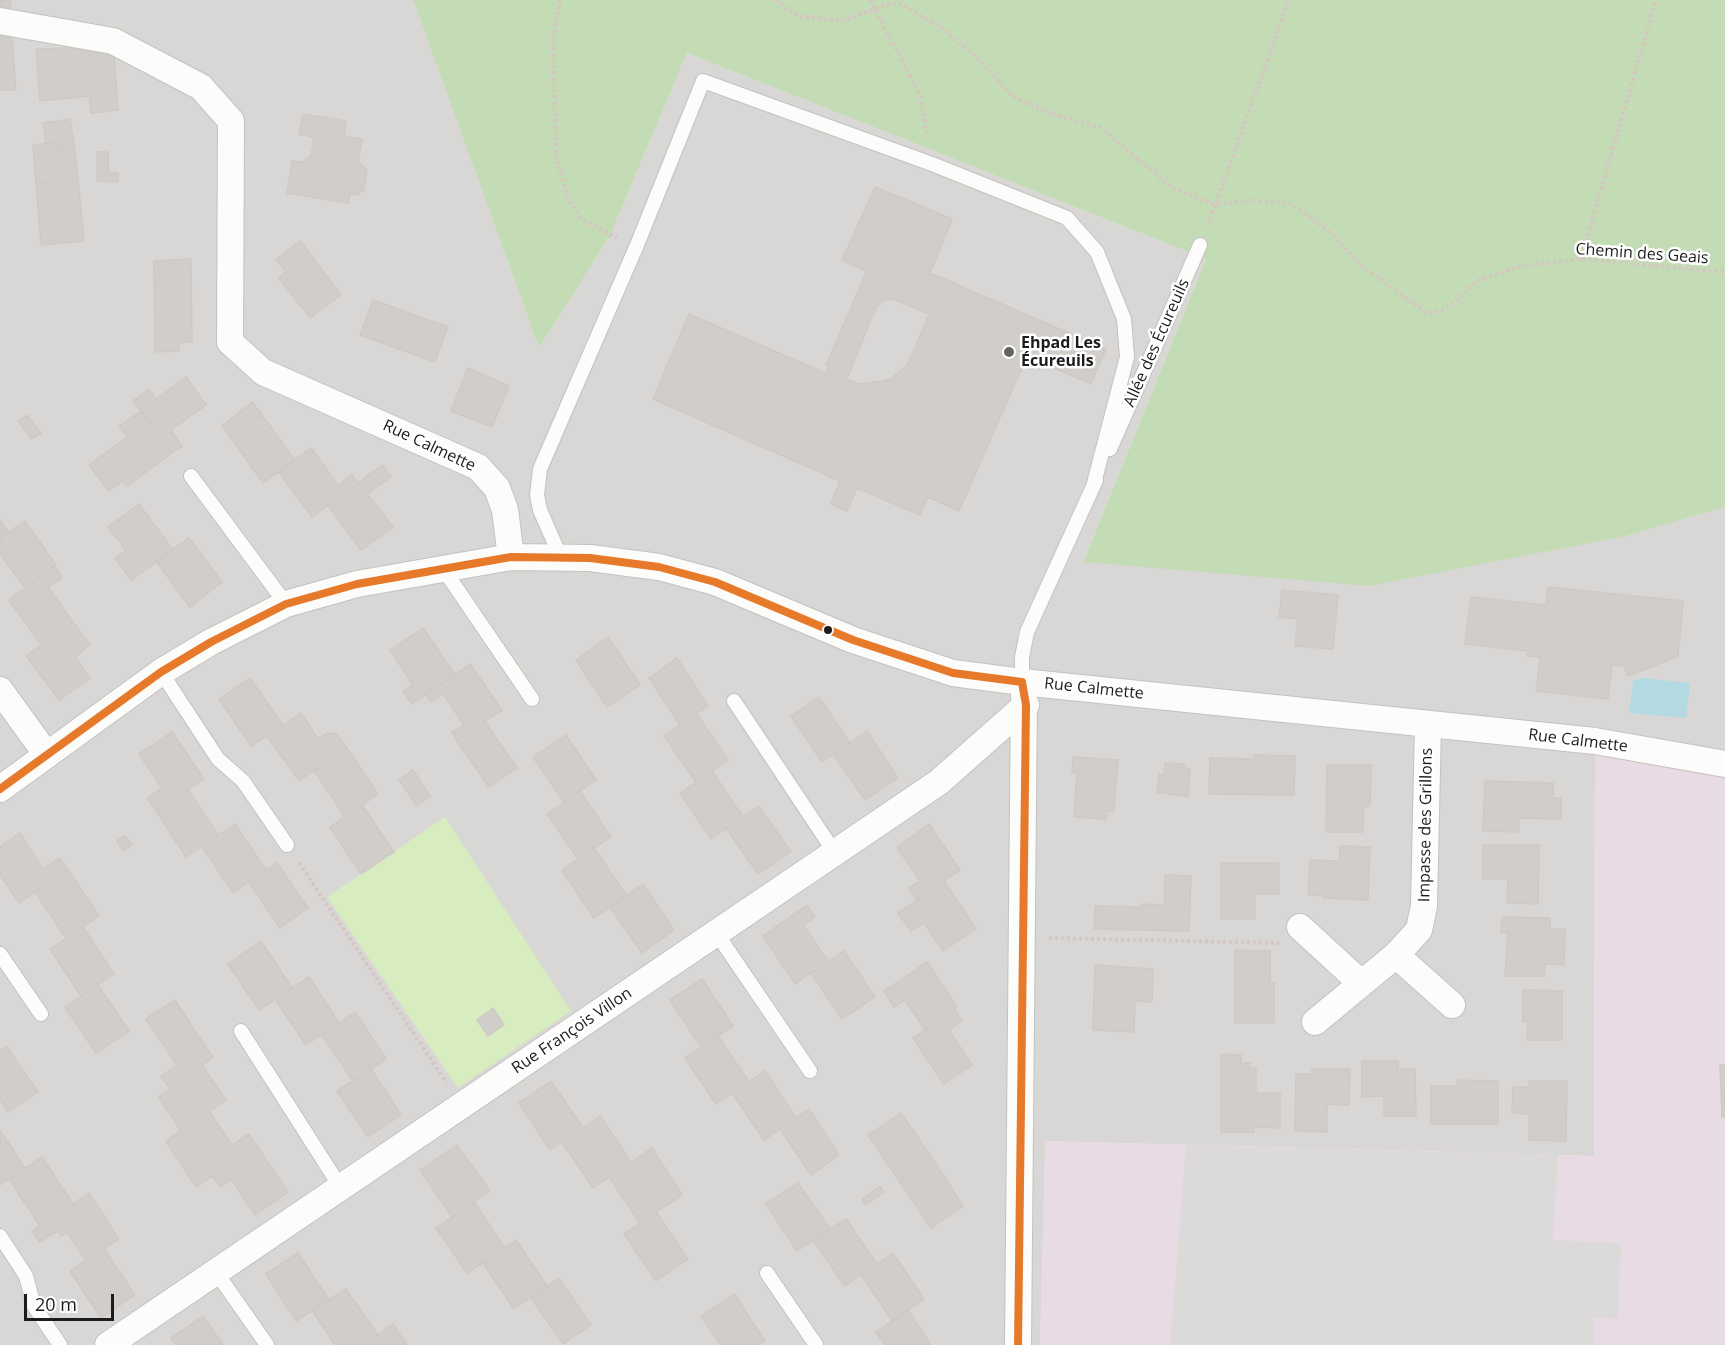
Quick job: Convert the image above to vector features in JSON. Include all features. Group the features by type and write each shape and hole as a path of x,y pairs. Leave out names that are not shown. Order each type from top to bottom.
{"street":[{"name":"Rue Calmette","path":"0,21 113,41 201,87 231,122 230,342 263,372 478,468 497,488 505,510 511,557 590,558 659,567 715,582 853,640 1024,694 1428,724 1595,741 1725,764"},
{"path":"0,789 161,672 211,642 286,604 357,584 442,567 511,557"},
{"path":"0,690 47,755"},
{"path":"1018,1345 1024,694"},
{"name":"Rue François Villon","path":"108,1345 939,782 1024,694"},
{"name":"Impasse des Grillons","path":"1315,1022 1396,955 1419,930 1424,906 1428,724"},
{"path":"1300,927 1361,983"},
{"path":"1396,955 1452,1005"}],"lane":[{"path":"561,558 540,510 537,495 540,469 637,245 703,81 932,164 1067,218 1097,252 1124,319 1127,357 1093,487"},
{"name":"Allée des Écureuils","path":"1024,694 1022,657 1027,632 1200,245"},
{"path":"191,476 286,604"},
{"path":"442,567 532,699"},
{"path":"161,672 218,759 243,781 287,845"},
{"path":"734,701 835,853"},
{"path":"717,934 810,1071"},
{"path":"0,954 41,1014"},
{"path":"241,1031 341,1188"},
{"path":"0,1236 27,1276 34,1306 60,1345"},
{"path":"216,1272 267,1345"},
{"path":"767,1273 816,1345"}],"path":[{"path":"560,0 553,40 556,156 568,202 582,220 610,236 637,245"},
{"path":"775,0 798,16 842,21 874,9 899,3 942,28 980,61 1012,97 1058,116 1099,127 1173,188 1216,205"},
{"path":"870,0 920,95 932,164"},
{"path":"1200,245 1289,0"},
{"path":"1581,259 1656,0"},
{"name":"Chemin des Geais","path":"1216,205 1249,200 1292,204 1332,233 1362,266 1428,314 1446,309 1479,280 1521,266 1581,259 1725,272"},
{"path":"287,845 462,1106"},
{"path":"1023,937 1319,944"}],"shaded area":[{"path":"0,0 413,0 539,348 610,236 687,53 1206,259 1083,561 1626,536 1725,507 1725,764 1595,741 1594,1156 1046,1141 1040,1345 0,1345"},
{"path":"1595,741 1725,764 1725,1345 1040,1345 1045,1141 1594,1156"},
{"path":"1186,1145 1558,1155 1553,1240 1621,1243 1618,1319 1594,1318 1594,1345 1170,1345"}],"green space":[{"path":"413,0 1725,0 1725,507 1626,536 1369,586 1083,562 1206,259 687,53 610,236 539,348"},
{"path":"445,817 571,1011 458,1088 327,897"}],"water":[{"path":"1642,678 1690,683 1686,718 1629,713 1633,681"}],"building":[{"path":"0,0 11,0 9,16 0,14"},
{"path":"0,35 12,38 16,90 0,90"},
{"path":"94,47 114,56 118,110 91,113 89,96 40,101 36,49"},
{"path":"303,114 346,121 344,136 362,139 358,162 367,170 364,190 356,195 350,194 348,203 287,193 292,161 302,162 311,156 314,137 299,134"},
{"path":"70,119 75,150 57,150 55,142 46,143 43,123"},
{"path":"55,142 57,150 75,150 78,180 36,183 33,145"},
{"path":"97,152 108,152 108,172 118,173 118,182 97,181"},
{"path":"78,180 84,241 41,245 36,183"},
{"name":"Ehpad Les Écureuils","path":"875,187 952,219 930,273 1106,349 1091,384 1027,356 959,511 928,497 920,515 857,488 847,511 831,504 840,481 653,399 689,314 825,373 829,366 826,365 867,271 842,260","holes":["893,299 929,314 908,364 890,379 858,384 847,379 876,307 884,300"]},
{"path":"300,241 341,295 310,318 279,278 286,272 276,260"},
{"path":"191,259 192,342 179,343 179,351 155,352 154,261"},
{"path":"373,300 448,327 435,362 360,335"},
{"path":"468,368 509,386 492,427 451,411"},
{"path":"186,377 206,405 171,430 182,446 172,453 133,401 149,389 156,399"},
{"path":"252,402 262,415 231,438 222,426"},
{"path":"141,411 172,453 127,486 123,481 109,491 89,465 127,437 119,426"},
{"path":"27,415 41,433 31,439 18,421"},
{"path":"262,415 295,460 263,483 231,438"},
{"path":"311,448 338,485 352,475 358,483 312,517 278,471"},
{"path":"382,465 391,477 367,494 393,527 361,550 328,505"},
{"path":"139,504 173,550 131,580 115,558 126,550 108,527"},
{"path":"0,520 9,532 0,538"},
{"path":"25,521 56,565 25,588 0,554 0,538"},
{"path":"189,538 222,582 190,607 156,561"},
{"path":"54,566 62,578 48,587 73,622 41,645 9,600"},
{"path":"1548,587 1683,601 1678,656 1628,676 1624,666 1612,665 1608,699 1536,691 1540,657 1527,656 1528,651 1465,644 1471,597 1546,605"},
{"path":"1282,590 1338,595 1333,649 1295,646 1298,619 1279,617"},
{"path":"73,622 90,645 75,657 90,678 59,700 26,656"},
{"path":"423,628 455,675 412,704 403,691 413,685 390,650"},
{"path":"608,637 640,685 607,707 576,660"},
{"path":"677,658 708,706 680,725 649,678"},
{"path":"470,664 502,710 457,741 452,732 464,725 443,694 431,702 426,694"},
{"path":"250,678 283,725 251,746 219,699"},
{"path":"819,697 850,743 822,762 791,716"},
{"path":"301,713 318,739 327,733 337,734 347,748 299,781 267,736"},
{"path":"697,714 728,760 696,782 664,736"},
{"path":"485,722 517,768 489,787 457,741"},
{"path":"867,731 898,778 865,800 833,754"},
{"path":"172,732 204,779 156,811 147,798 162,788 139,754"},
{"path":"566,735 596,780 564,802 533,757"},
{"path":"347,748 378,794 345,817 314,770"},
{"path":"1254,755 1295,756 1294,795 1209,794 1210,758 1254,759"},
{"path":"1073,757 1118,760 1114,811 1108,811 1106,819 1074,817 1077,773 1072,772"},
{"path":"1165,763 1184,764 1184,768 1190,769 1188,797 1157,792 1159,774 1164,775"},
{"path":"1327,765 1371,765 1370,806 1364,806 1363,832 1326,832"},
{"path":"413,770 430,796 417,806 399,780"},
{"path":"712,771 743,817 711,839 680,793"},
{"path":"1485,781 1553,783 1553,798 1561,798 1561,819 1519,818 1519,832 1483,831"},
{"path":"188,790 218,835 186,857 156,811"},
{"path":"580,791 611,837 578,859 547,814"},
{"path":"362,805 394,852 361,874 330,827"},
{"path":"759,806 791,852 758,874 726,828"},
{"path":"235,824 266,870 233,893 202,846"},
{"path":"929,824 960,870 917,900 909,888 920,881 897,847"},
{"path":"20,833 43,869 59,858 68,870 19,903 0,875 0,847"},
{"path":"125,836 132,845 123,851 117,841"},
{"path":"1483,845 1539,845 1538,904 1507,903 1508,879 1483,879"},
{"path":"1340,846 1370,847 1368,900 1308,895 1310,860 1340,861"},
{"path":"594,848 627,896 594,918 562,870"},
{"path":"277,863 308,908 280,928 249,882"},
{"path":"1221,863 1279,863 1279,894 1255,894 1255,919 1221,919"},
{"path":"68,870 99,916 66,938 35,892"},
{"path":"1165,875 1191,876 1189,931 1094,929 1095,906 1164,905"},
{"path":"944,881 976,929 943,951 924,923 911,931 898,913"},
{"path":"643,884 674,930 642,953 610,907"},
{"path":"807,905 815,917 803,925 828,961 795,984 763,936"},
{"path":"1502,917 1550,918 1550,929 1565,929 1564,965 1545,964 1544,976 1505,976 1508,933 1501,933"},
{"path":"83,927 114,974 81,996 50,949"},
{"path":"261,941 292,988 259,1010 228,964"},
{"path":"1235,950 1270,951 1270,983 1274,983 1274,1023 1235,1023"},
{"path":"844,951 875,997 842,1019 811,973"},
{"path":"927,962 957,1007 925,1030 905,1000 894,1007 884,991"},
{"path":"1095,965 1153,969 1152,1002 1135,1001 1134,1032 1093,1030"},
{"path":"309,977 339,1023 306,1045 275,999"},
{"path":"702,979 733,1026 701,1047 670,1000"},
{"path":"98,985 129,1031 96,1053 65,1007"},
{"path":"1523,990 1562,991 1562,1040 1527,1040 1528,1022 1523,1022"},
{"path":"175,1000 205,1046 177,1065 146,1019"},
{"path":"493,1008 504,1025 488,1036 477,1020"},
{"path":"954,1009 962,1020 949,1030 972,1065 944,1084 913,1038"},
{"path":"355,1012 386,1059 353,1081 322,1035"},
{"path":"718,1036 749,1082 716,1104 685,1058"},
{"path":"6,1046 38,1092 8,1112 0,1099 0,1051"},
{"path":"205,1046 213,1057 202,1065 226,1100 181,1131 159,1097 170,1089 161,1076"},
{"path":"1221,1054 1241,1055 1241,1063 1250,1063 1250,1068 1256,1068 1256,1093 1280,1093 1280,1128 1254,1127 1254,1132 1221,1132"},
{"path":"1362,1061 1398,1061 1398,1069 1415,1069 1416,1116 1384,1116 1384,1096 1362,1097"},
{"path":"1720,1065 1725,1065 1725,1117 1722,1117"},
{"path":"371,1069 401,1115 368,1137 337,1091"},
{"path":"1312,1069 1350,1069 1349,1105 1327,1104 1327,1132 1295,1131 1296,1074 1312,1074"},
{"path":"765,1071 796,1118 764,1140 732,1093"},
{"path":"1457,1080 1498,1081 1498,1124 1431,1124 1431,1086 1457,1086"},
{"path":"551,1081 583,1128 550,1150 519,1103"},
{"path":"1529,1081 1567,1081 1566,1141 1529,1140 1529,1114 1512,1113 1513,1087 1529,1087"},
{"path":"809,1109 839,1155 811,1175 780,1129"},
{"path":"209,1111 232,1145 249,1134 257,1146 196,1187 166,1141"},
{"path":"901,1113 932,1158 900,1182 868,1135"},
{"path":"600,1116 631,1162 593,1188 562,1142"},
{"path":"0,1130 25,1168 0,1185"},
{"path":"457,1145 490,1191 452,1217 420,1170"},
{"path":"257,1146 288,1192 255,1215 231,1179 220,1187 213,1176"},
{"path":"652,1148 682,1195 640,1223 609,1177"},
{"path":"42,1157 73,1204 40,1226 9,1179"},
{"path":"932,1158 963,1206 931,1228 900,1182"},
{"path":"798,1183 830,1229 797,1251 766,1204"},
{"path":"880,1186 884,1192 866,1205 862,1199"},
{"path":"89,1193 119,1239 86,1261 67,1232 61,1236 57,1231 39,1242 32,1231"},
{"path":"474,1202 505,1248 467,1273 436,1228"},
{"path":"656,1212 688,1259 656,1281 624,1234"},
{"path":"846,1219 877,1264 845,1286 813,1240"},
{"path":"516,1240 547,1286 514,1309 483,1263"},
{"path":"104,1249 135,1295 101,1318 70,1271"},
{"path":"298,1253 329,1300 296,1321 266,1274"},
{"path":"893,1253 924,1299 892,1320 861,1275"},
{"path":"559,1278 591,1325 563,1344 531,1298"},
{"path":"346,1289 378,1335 361,1345 335,1345 312,1310"},
{"path":"734,1294 765,1341 758,1345 721,1345 701,1316"},
{"path":"908,1310 931,1345 885,1345 876,1332"},
{"path":"203,1316 223,1345 176,1345 171,1338"},
{"path":"393,1324 407,1345 361,1345 378,1335"}],"transit line":[{"path":"0,789 161,672 211,642 286,604 357,584 511,557 590,558 659,567 715,582 853,640 953,673 1022,682"},
{"path":"1018,1345 1026,705 1022,682"}],"place":[{"name":"Ehpad Les Écureuils","path":"1009,352"}]}
